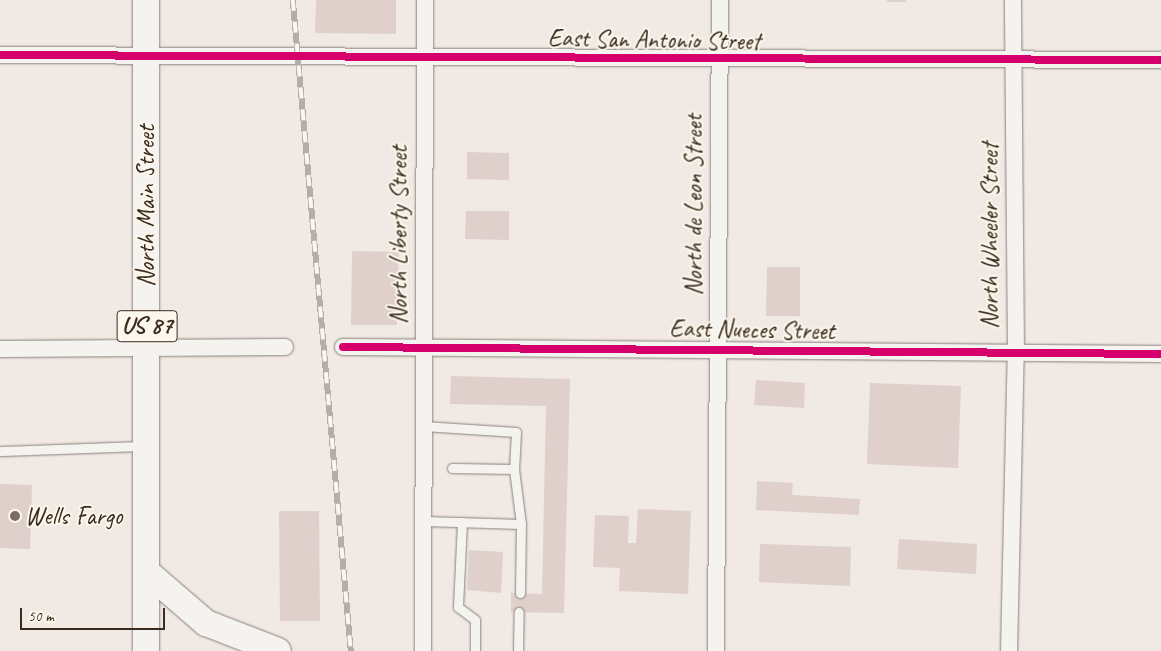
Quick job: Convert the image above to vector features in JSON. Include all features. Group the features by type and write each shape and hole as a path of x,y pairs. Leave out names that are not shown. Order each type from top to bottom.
{"main road":[{"name":"North Main Street","path":"146,0 148,573 146,651"},
{"path":"148,573 206,623 278,651"}],"street":[{"name":"North Liberty Street","path":"423,651 425,0"},
{"name":"North de Leon Street","path":"716,651 720,0"},
{"name":"North Wheeler Street","path":"1009,651 1016,353 1014,0"},
{"name":"East San Antonio Street","path":"0,55 425,57 720,61 1161,60"},
{"path":"0,349 147,350 285,347"},
{"name":"East Nueces Street","path":"343,348 719,349 1161,354"}],"lane":[{"path":"423,426 516,432 514,469 521,524 520,593"},
{"path":"0,451 147,446"},
{"path":"452,468 514,469"},
{"path":"424,521 521,524"},
{"path":"462,522 458,607 475,620 475,651"},
{"path":"518,651 519,612"}],"building":[{"path":"316,0 396,0 396,34 315,33"},
{"path":"887,0 906,0 906,2 887,2"},
{"path":"467,152 509,153 509,180 467,179"},
{"path":"466,211 509,211 509,240 465,239"},
{"path":"352,251 399,252 397,325 351,325"},
{"path":"767,267 800,267 800,316 766,316"},
{"path":"451,376 570,379 564,613 511,612 511,593 542,594 546,406 450,404"},
{"path":"756,380 805,383 804,408 754,405"},
{"path":"870,383 961,386 958,468 867,464"},
{"path":"757,481 793,483 792,495 860,499 859,515 756,510"},
{"name":"Wells Fargo","path":"0,484 32,485 30,549 0,548"},
{"path":"638,509 691,511 688,594 619,591 620,568 593,567 595,515 629,516 628,543 636,543"},
{"path":"279,511 319,511 320,621 280,621"},
{"path":"899,539 977,544 976,574 897,569"},
{"path":"760,544 851,547 850,586 759,582"},
{"path":"469,550 503,552 501,593 467,590"}],"railway":[{"path":"293,0 351,651"}],"cycle path":[{"path":"0,55 1161,60"},
{"path":"343,347 1161,354"}],"place":[{"name":"Wells Fargo","path":"15,516"}]}
